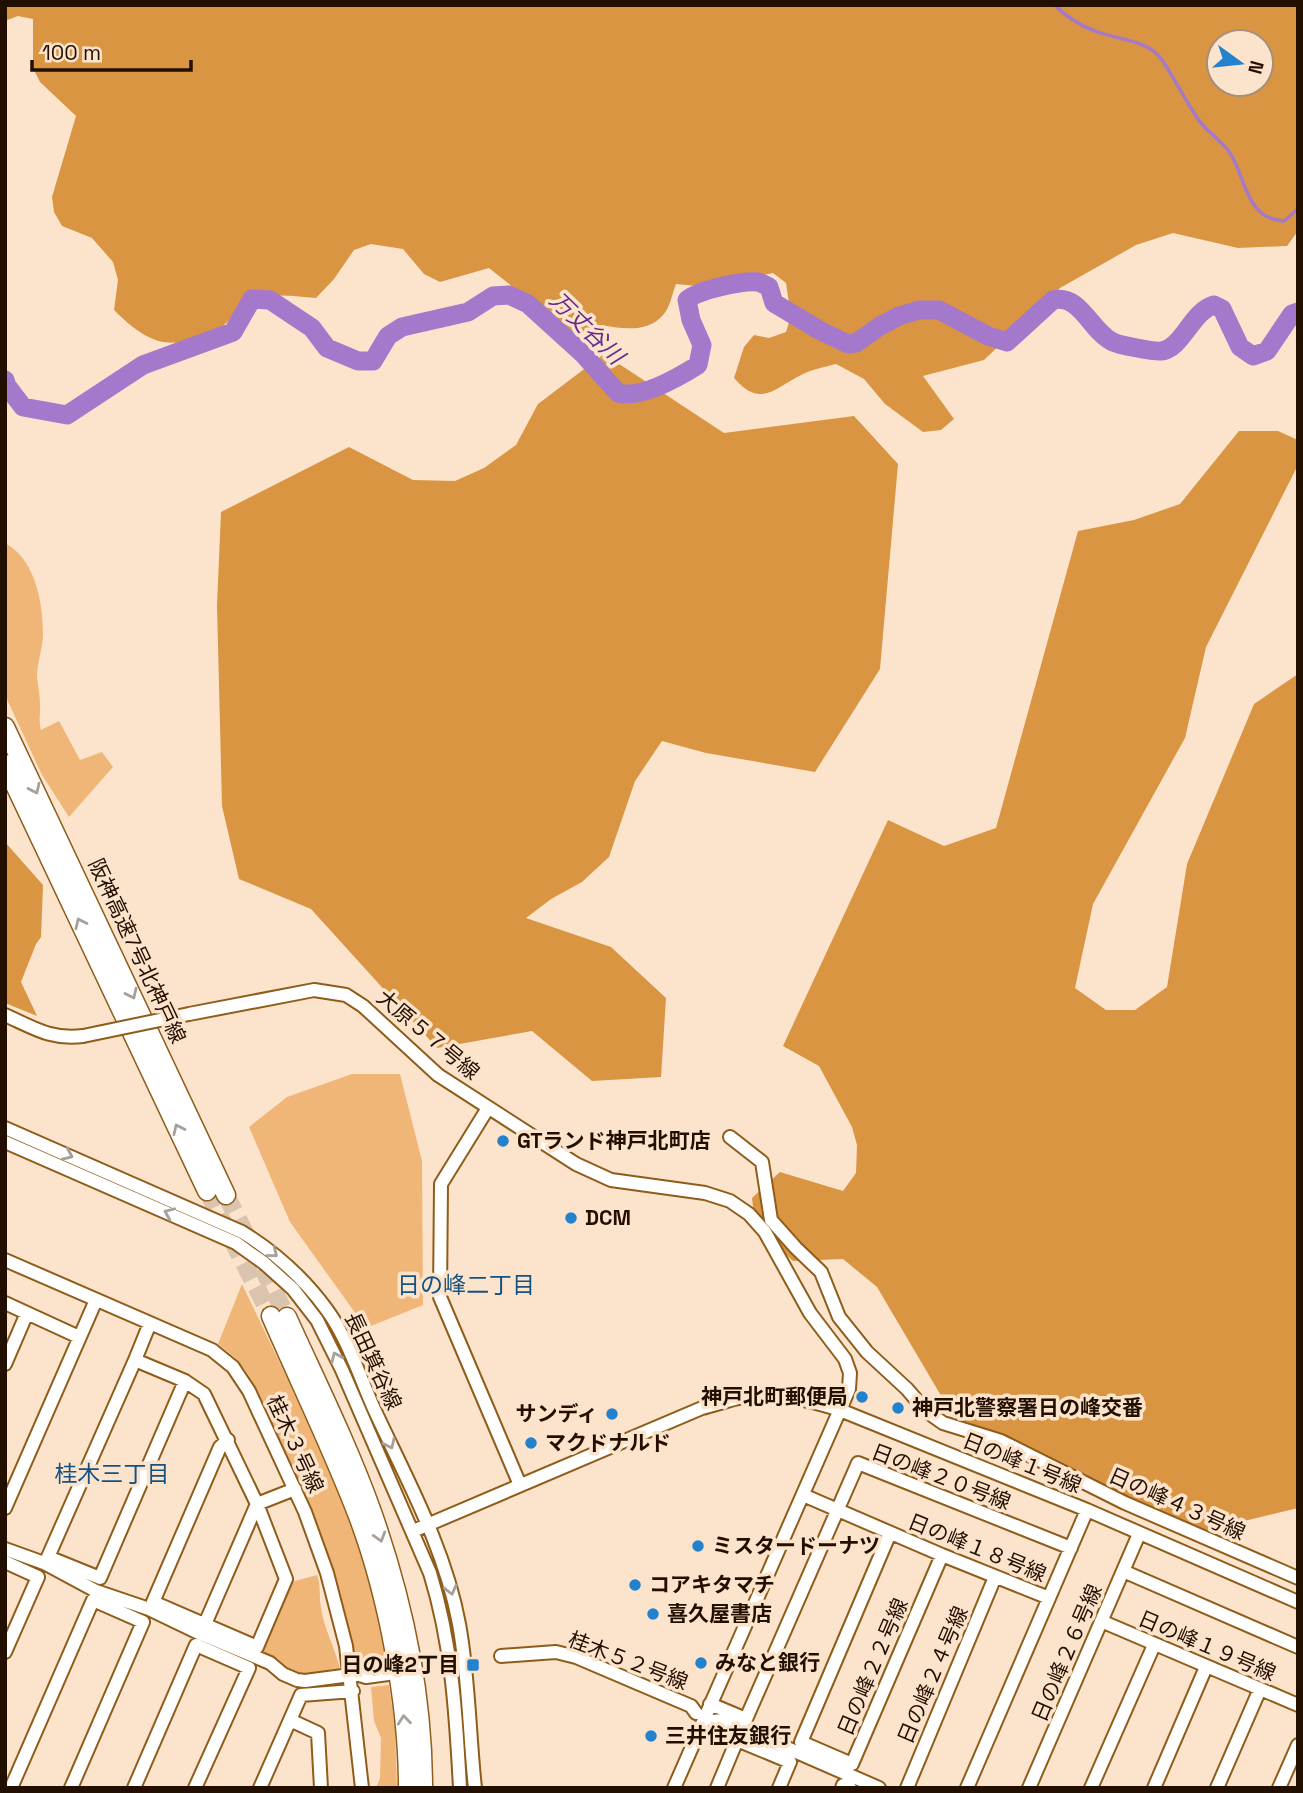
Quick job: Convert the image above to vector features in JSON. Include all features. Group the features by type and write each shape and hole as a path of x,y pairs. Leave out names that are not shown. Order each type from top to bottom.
{"highway":[{"name":"阪神高速7号北神戸線","path":"5,727 226,1195"},
{"name":"阪神高速7号北神戸線","path":"5,764 207,1191"},
{"path":"408,1788 404,1716 392,1641 380,1589 359,1518 279,1316 349,1454 372,1512 408,1641 419,1710 424,1788"}],"street":[{"name":"大原５７号線","path":"5,1015 41,1032 62,1038 314,989 346,995 363,1006 438,1074 576,1164 611,1180 705,1193 730,1201 749,1214 765,1232 810,1313 845,1359 850,1373 849,1389 674,1788"},
{"path":"488,1108 442,1185 440,1297 520,1485"},
{"name":"長田箕谷線","path":"5,1128 242,1232 270,1249 301,1276 330,1313 429,1526 447,1575 459,1621 467,1670 475,1788"},
{"name":"日の峰４３号線","path":"730,1137 762,1162 771,1220 821,1272 839,1317 867,1352 907,1389 926,1411 943,1423 1001,1441 1125,1503 1298,1578"},
{"name":"長田箕谷線","path":"5,1142 236,1244 264,1263 293,1289 317,1320 430,1573 447,1637 456,1699 460,1788"},
{"path":"779,1255 796,1248"},
{"name":"桂木３号線","path":"5,1260 212,1350 233,1367 249,1391 295,1489 327,1573 346,1646 362,1788"},
{"path":"5,1508 96,1300"},
{"path":"5,1303 79,1338"},
{"path":"5,1364 27,1312"},
{"path":"150,1323 48,1557 100,1578 185,1381"},
{"path":"135,1360 185,1381 204,1394 228,1440 257,1504 286,1579 257,1647 153,1602 220,1447 228,1440"},
{"name":"日の峰１号線","path":"413,1531 702,1408 744,1397 777,1396 809,1400 840,1410 1087,1510 1298,1602"},
{"name":"日の峰２０号線","path":"710,1704 746,1719 858,1463 1071,1548"},
{"path":"205,1624 257,1504 295,1489"},
{"name":"日の峰１８号線","path":"803,1495 1049,1598 1087,1510"},
{"name":"日の峰２２号線","path":"890,1533 801,1742 852,1764 942,1555"},
{"name":"日の峰２６号線","path":"1029,1788 1139,1534"},
{"path":"5,1549 44,1563 96,1591 149,1609 270,1663 296,1680 342,1676"},
{"path":"5,1562 38,1577 5,1652"},
{"path":"1123,1571 1298,1647"},
{"name":"日の峰２４号線","path":"907,1788 995,1577"},
{"path":"967,1788 1049,1598"},
{"path":"10,1788 93,1600 143,1622 71,1788"},
{"name":"日の峰１９号線","path":"1101,1621 1298,1705"},
{"path":"1091,1788 1154,1645"},
{"path":"134,1788 196,1646 248,1668 195,1788"},
{"name":"桂木５２号線","path":"501,1656 556,1652 576,1657 691,1706 696,1713"},
{"path":"1154,1788 1206,1667"},
{"path":"356,1674 366,1677 388,1674"},
{"path":"1217,1788 1260,1689"},
{"path":"261,1788 301,1695 353,1691"},
{"path":"290,1720 318,1733 321,1788"},
{"path":"713,1721 723,1720 879,1788"},
{"path":"717,1788 737,1740 790,1762 779,1788"},
{"path":"1279,1788 1298,1745"},
{"path":"842,1788 843,1785 850,1788"}],"shaded area":[{"path":"5,5 1298,5 1298,231 1287,246 1238,248 1173,233 1136,245 1060,288 984,360 923,376 954,419 941,430 923,432 885,404 864,379 836,364 807,372 768,393 752,392 734,378 744,347 754,335 769,338 786,332 791,316 786,283 773,273 707,287 676,284 667,309 657,321 633,328 599,325 586,335 570,333 489,268 440,282 424,274 403,249 371,244 354,250 334,279 316,298 271,296 257,300 204,337 169,343 137,330 114,310 118,280 113,262 92,238 62,226 54,212 52,197 76,116 40,82 33,68 33,19 18,16 5,21"},
{"path":"604,354 724,433 854,416 898,464 880,669 815,772 706,753 662,741 635,781 609,857 582,882 551,899 526,918 611,947 666,998 661,1077 592,1081 532,1031 437,1048 311,909 239,879 222,806 217,605 221,512 349,447 413,480 455,481 484,468 516,445 538,404"},
{"path":"1239,431 1278,431 1298,440 1298,465 1206,647 1185,738 1093,904 1075,988 1106,1010 1135,1010 1167,987 1187,864 1254,704 1298,674 1298,1508 1207,1530 963,1433 877,1287 843,1259 793,1261 755,1225 752,1198 780,1172 843,1191 856,1173 857,1145 852,1127 819,1066 783,1046 888,820 944,846 996,828 1078,531 1134,520 1180,504"},
{"path":"5,543 24,559 39,595 43,634 37,677 41,730 59,721 80,760 102,752 113,767 69,817 42,775 5,695"},
{"path":"5,842 43,885 41,937 21,982 37,1016 5,1003"},
{"path":"352,1074 400,1074 422,1161 423,1305 366,1328 290,1222 249,1127 287,1097"},
{"path":"242,1284 332,1472 364,1560 389,1668 362,1673 358,1671 317,1530 294,1476 252,1381 239,1362 218,1344"},
{"path":"317,1575 320,1604 341,1673 299,1676 286,1671 270,1656 261,1652 291,1582"},
{"path":"389,1685 395,1728 397,1788 376,1788 380,1778 381,1738 374,1721 371,1687"}],"waterway":[{"path":"1055,5 1084,26 1140,44 1156,53 1198,119 1228,150 1253,204 1271,218 1284,221 1298,209"},
{"name":"万丈谷川","path":"5,380 23,407 67,415 143,365 233,332 252,299 270,300 312,328 327,348 358,361 373,361 388,336 402,327 468,312 493,296 509,295 528,304 583,354 618,393 627,394 660,386 698,365 702,345 691,320 687,300 711,289 743,283 758,282 769,287 774,303 848,344 856,343 899,316 919,310 939,310 988,336 1007,342 1053,300 1062,299 1071,302 1113,342 1157,351 1168,349 1175,344 1199,314 1214,305 1222,309 1240,347 1253,356 1267,351 1292,314 1298,312"}],"tunnel":[{"path":"207,1191 271,1316"},
{"path":"226,1195 287,1317"},
{"path":"405,1671 431,1667"}],"place":[{"name":"GTランド神戸北町店","path":"503,1141"},
{"name":"DCM","path":"571,1218"},
{"name":"神戸北町郵便局","path":"862,1397"},
{"name":"神戸北警察署日の峰交番","path":"898,1408"},
{"name":"サンディ","path":"612,1414"},
{"name":"マクドナルド","path":"531,1443"},
{"name":"ミスタードーナツ","path":"698,1546"},
{"name":"コアキタマチ","path":"635,1585"},
{"name":"喜久屋書店","path":"653,1614"},
{"name":"みなと銀行","path":"701,1663"},
{"name":"日の峰2丁目","path":"473,1665"},
{"name":"三井住友銀行","path":"651,1736"}],"district":[{"name":"日の峰二丁目","path":"466,1285"},
{"name":"桂木三丁目","path":"112,1474"}]}
